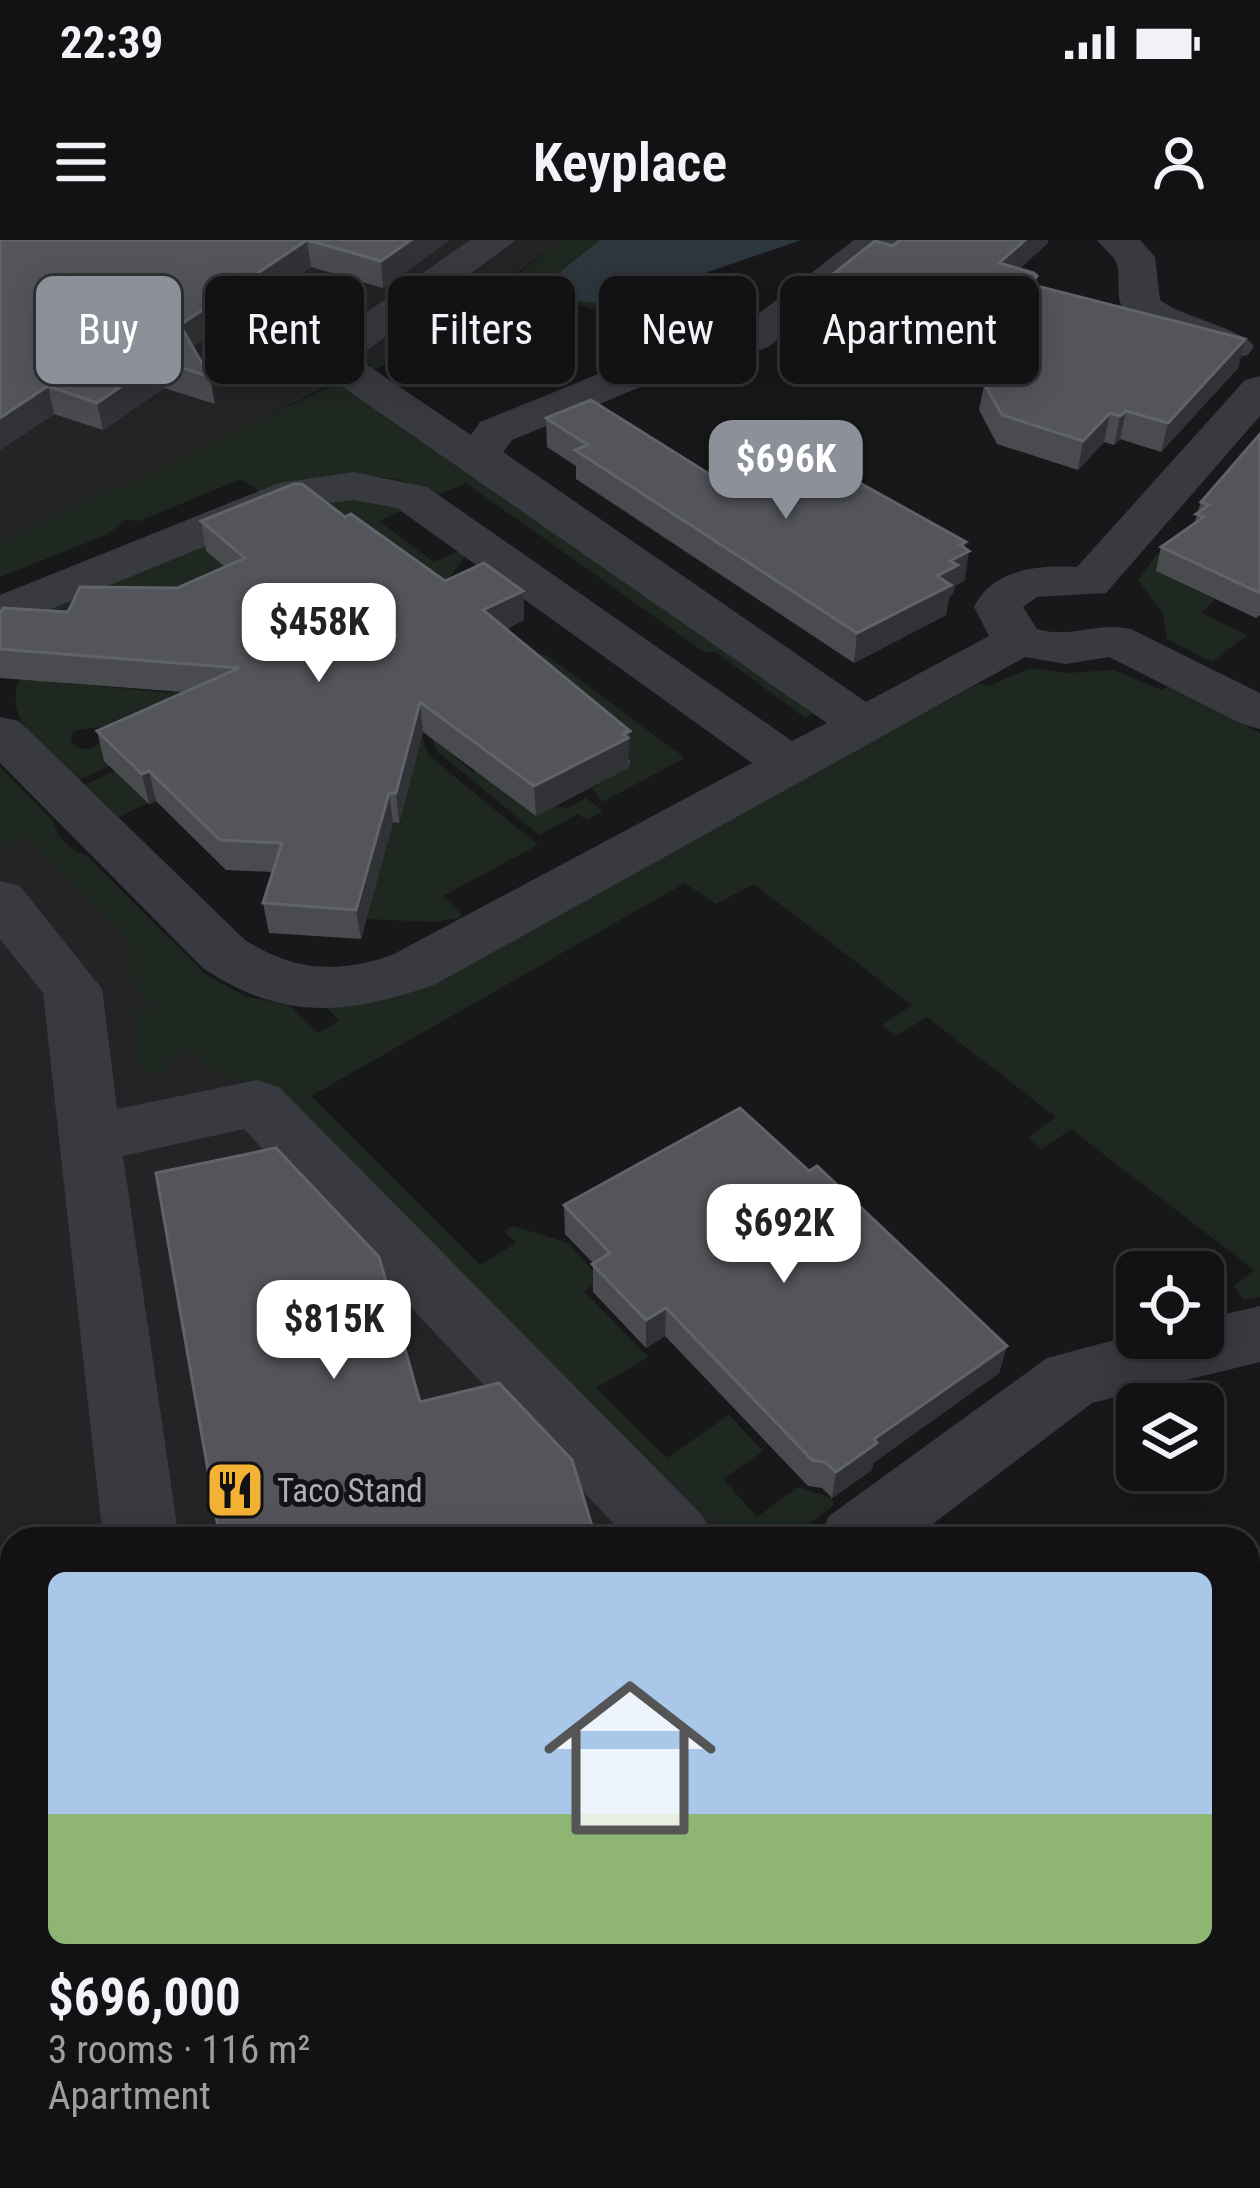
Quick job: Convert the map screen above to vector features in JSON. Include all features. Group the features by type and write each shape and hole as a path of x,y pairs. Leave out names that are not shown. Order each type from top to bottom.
{"lane":[{"path":"496,240 329,358 865,724"},
{"path":"483,463 485,442 496,431 633,375 686,366 755,337 879,240"},
{"path":"1117,240 1135,257 1140,304 1151,315 1169,326 1260,354"},
{"path":"1089,583 1260,389"},
{"path":"0,615 295,493 354,486 387,490 427,507 790,765"},
{"path":"1044,579 1089,583 1111,595 1122,610 1124,624 1113,640 1092,648 1065,650 1019,640 1004,627 998,613 1001,599 1012,589 1044,579"},
{"path":"0,733 224,954 256,978 292,989 370,985 413,970 1019,640"},
{"path":"1113,640 1260,712"},
{"path":"0,900 72,989 139,1527"},
{"path":"89,1139 256,1103 664,1527"},
{"path":"872,1527 1072,1379 1260,1334"}],"shaded area":[{"path":"0,240 562,240 513,276 388,276 388,355 364,367 364,276 205,276 205,384 331,384 0,542"},
{"path":"562,240 600,240 555,276 516,276"},
{"path":"600,240 801,240 696,276 599,276 599,304 575,300 575,276 555,276"},
{"path":"575,300 599,304 596,310 575,304"},
{"path":"388,353 388,363 372,371 370,365"},
{"path":"343,384 815,712 805,718 716,652 704,652 466,483 437,495 416,485 372,476 326,477 259,491 241,479 139,521 126,520 106,535 0,577 0,542"},
{"path":"352,498 398,507 402,511 379,521 434,562 460,551 465,556 445,585 299,505"},
{"path":"239,528 251,588 40,639 54,608"},
{"path":"1167,541 1185,550 1157,571 1215,599 1201,613 1247,635 1212,662 1167,639 1163,613 1138,580"},
{"path":"536,655 546,655 685,758 602,802 592,788 627,768"},
{"path":"1030,668 1067,673 1114,670 1161,690 1168,687 1260,733 1260,1297 1243,1300 1234,1286 1254,1270 1071,1129 1042,1149 1028,1138 1056,1117 927,1017 896,1036 882,1025 912,1005 754,884 716,904 685,883 311,1096 480,1265 516,1243 504,1231 513,1226 568,1243 601,1280 584,1291 648,1357 596,1388 667,1458 729,1415 763,1451 723,1479 757,1517 798,1487 832,1498 834,1505 806,1527 719,1527 666,1473 652,1479 250,1084 216,1075 189,1048 163,1062 169,1070 140,1077 133,1011 154,1009 133,989 128,941 28,838 0,849 0,767 53,821 65,843 87,856 206,975 245,996 290,1006 318,1033 339,1021 327,1008 373,1002 981,683 989,686"},
{"path":"20,679 173,693 175,688 227,691 205,703 153,705 106,726 73,732 70,740 77,748 90,749 105,741 110,766 79,780 22,722 16,695"},
{"path":"429,733 472,772 478,770 565,809 586,798 603,811 587,820 578,814 539,835 438,752"},
{"path":"422,737 428,755 538,845 443,896 461,913 459,918 434,922 367,919 414,740"},
{"path":"115,771 148,803 119,817 84,785"},
{"path":"28,838 129,941 133,989 155,1010 133,1012 140,1077 169,1069 163,1062 167,1057 189,1048 216,1075 250,1084 719,1527 0,1527 0,849"}],"building":[{"path":"0,240 307,240 253,276 205,276 205,308 181,324 181,276 36,276 36,384 124,384 97,403 48,386 0,418"},
{"path":"307,240 411,240 381,261"},
{"path":"900,240 1025,240 999,263 1037,276 831,276 875,241 893,246"},
{"path":"1039,287 1245,339 1168,423 1126,411 1120,416 1110,413 1083,441 1002,415 985,384 1039,384"},
{"path":"181,327 205,368 205,375 181,367"},
{"path":"591,400 738,492 813,457 966,542 960,545 969,551 950,561 958,565 937,576 951,585 857,633 575,450 588,445 546,418"},
{"path":"1260,434 1260,593 1161,547 1204,517 1196,514 1209,505 1201,502"},
{"path":"302,484 345,517 351,514 445,581 484,563 523,591 483,610 630,731 623,734 628,738 534,786 420,702 396,793 389,793 356,910 263,903 282,843 220,840 149,771 142,774 97,731 239,668 0,649 3,608 68,612 80,587 177,588 245,558 201,521"},
{"path":"740,1108 809,1171 817,1166 1007,1346 874,1439 877,1443 836,1472 825,1462 812,1460 666,1308 646,1320 592,1264 610,1253 564,1205"},
{"path":"276,1148 379,1257 420,1402 499,1383 572,1460 592,1526 218,1527 156,1173"}],"place":[{"name":"Taco Stand","path":"235,1490"}]}
